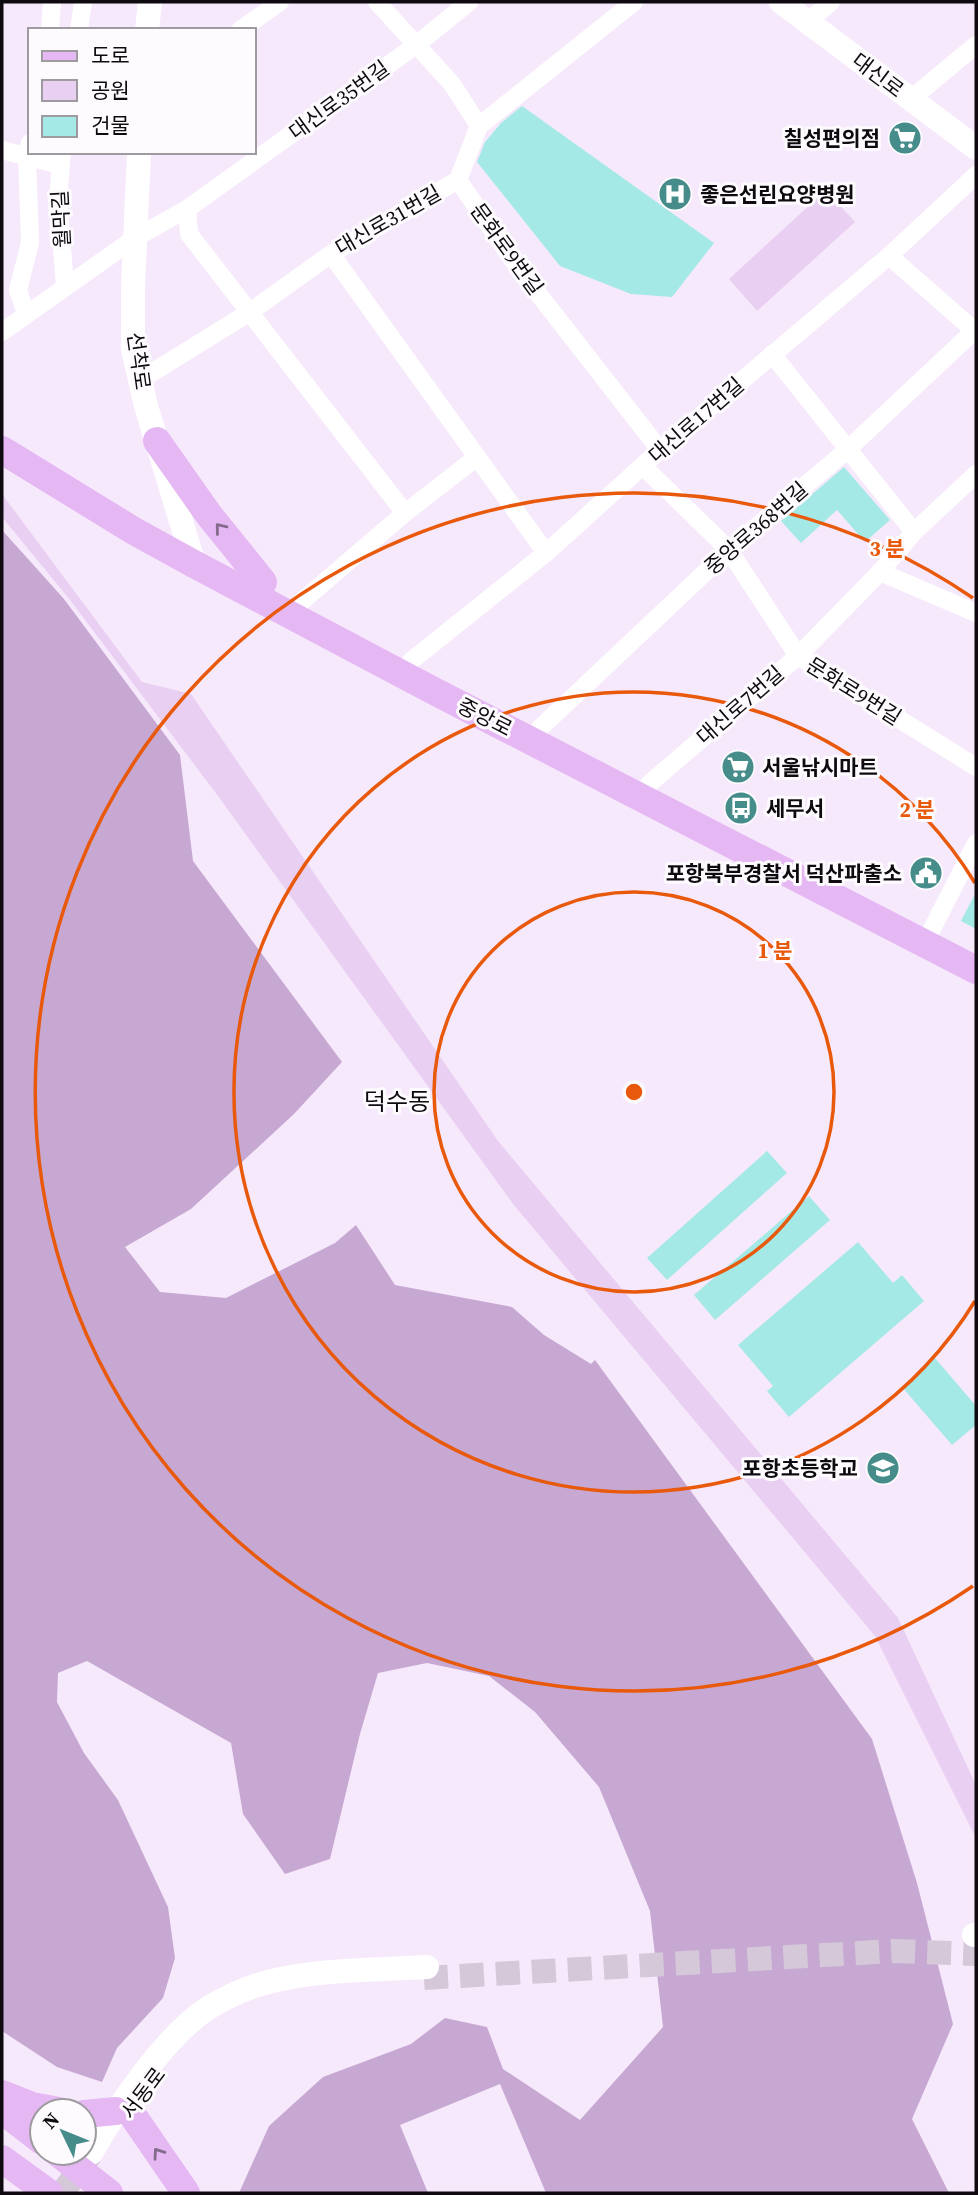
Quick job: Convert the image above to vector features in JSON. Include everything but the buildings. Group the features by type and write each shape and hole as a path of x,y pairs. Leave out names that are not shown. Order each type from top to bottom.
{"main road":[{"name":"중앙로","path":"2,434 190,552 432,690 976,970"},
{"path":"157,441 209,515 263,582"},
{"name":"중앙로","path":"2,450 134,531 263,582 540,729 976,951"},
{"path":"2,2094 28,2104"},
{"path":"2,2110 28,2130"},
{"path":"98,2113 123,2112 186,2193"},
{"path":"2,2159 49,2193"},
{"path":"76,2167 109,2193"}],"street":[{"path":"50,28 52,2"},
{"path":"79,28 83,2"},
{"path":"148,28 150,2"},
{"path":"243,28 280,2"},
{"path":"377,2 452,83 479,126 634,2"},
{"name":"대신로35번길","path":"2,332 135,238 187,209 416,45 468,2"},
{"name":"대신로","path":"781,2 976,148"},
{"path":"807,22 831,2"},
{"path":"911,99 976,45"},
{"name":"대신로31번길","path":"140,380 250,312 331,254 458,180 479,126"},
{"path":"2,150 28,150"},
{"path":"26,314 18,290 30,243 29,154"},
{"path":"43,154 61,159"},
{"name":"선착로","path":"139,154 134,349 140,380 190,552"},
{"name":"월막길","path":"61,159 58,199 65,286"},
{"name":"대신로17번길","path":"411,662 546,553 660,450 889,256 976,175"},
{"name":"문화로9번길","path":"458,180 519,270 660,450"},
{"path":"187,209 189,234 405,513"},
{"path":"331,254 546,553"},
{"path":"889,256 975,332"},
{"name":"중앙로368번길","path":"540,729 729,550 847,450 975,332"},
{"path":"772,354 914,532"},
{"path":"301,602 405,513 477,457"},
{"name":"문화로9번길","path":"643,466 729,550 798,656 976,767"},
{"name":"대신로7번길","path":"649,783 798,656 880,572 914,532 976,474"},
{"path":"880,572 976,613"},
{"path":"932,929 976,843"},
{"name":"서동로","path":"123,2112 182,2040 212,2014 239,1999 274,1986 325,1979 425,1972"}],"green space":[{"path":"826,190 855,222 757,311 729,279"},
{"path":"2,494 142,682 191,694 498,1141 898,1618 976,1785 976,1838 875,1636 513,1204 218,796 70,600 2,517"}],"shaded area":[{"path":"2,530 64,599 180,755 193,861 342,1062 294,1114 191,1209 125,1247 160,1292 226,1298 335,1243 356,1225 395,1285 512,1307 544,1335 591,1364 595,1360 872,1739 917,1883 953,2024 912,2119 949,2193 546,2193 500,2084 400,2125 428,2193 239,2193 269,2126 323,2077 411,2044 445,2018 487,2027 503,2069 580,2120 663,2027 650,1911 599,1787 535,1712 489,1676 427,1663 378,1673 360,1734 330,1859 285,1874 243,1814 231,1743 87,1661 58,1673 57,1702 84,1753 118,1800 168,1907 175,1958 163,1998 117,2048 102,2082 57,2067 2,2031"}],"tunnel":[{"path":"424,1978 894,1951 976,1954"},
{"path":"62,2193 81,2167"}],"place":[{"name":"칠성편의점","path":"905,138"},
{"name":"좋은선린요양병원","path":"675,194"},
{"name":"서울낚시마트","path":"738,767"},
{"name":"세무서","path":"741,808"},
{"name":"포항북부경찰서 덕산파출소","path":"926,873"},
{"name":"포항초등학교","path":"883,1468"}],"district":[{"name":"덕수동","path":"397,1101"}]}
